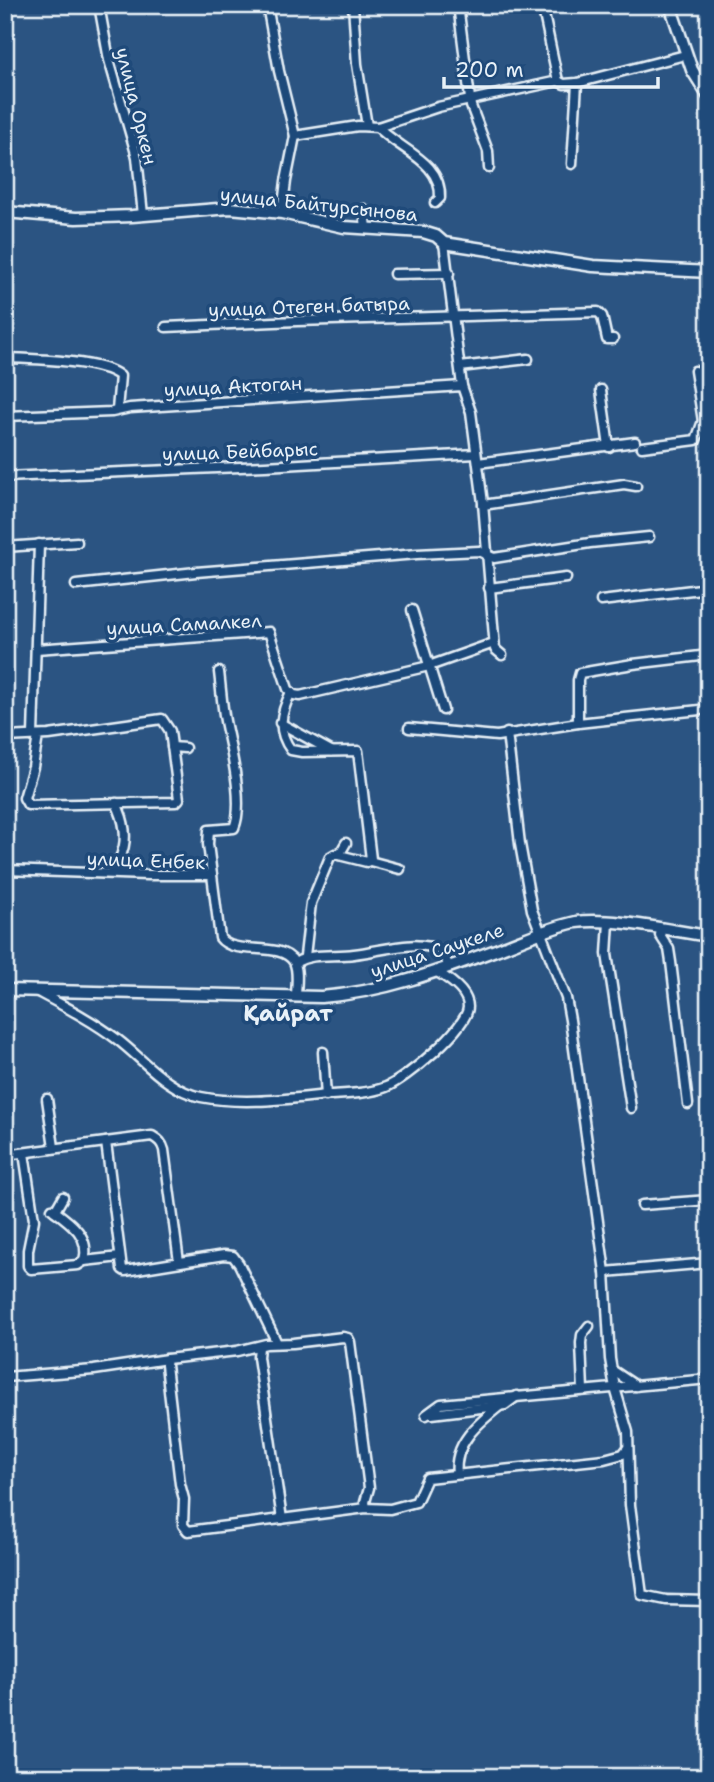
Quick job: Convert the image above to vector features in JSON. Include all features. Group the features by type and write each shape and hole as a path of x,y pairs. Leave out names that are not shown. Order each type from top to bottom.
{"street":[{"name":"улица Оркен","path":"99,5 109,60 136,156 143,215"},
{"path":"267,5 295,136 282,213"},
{"path":"354,5 357,64 367,126"},
{"path":"458,5 474,113 488,151 489,168"},
{"path":"542,5 558,81"},
{"path":"670,5 685,55 697,81 709,97"},
{"path":"295,136 358,126 378,127 472,99 558,81 564,84 576,83 685,55"},
{"path":"572,164 576,83"},
{"path":"378,127 431,168 438,179 440,190 440,198 435,203"},
{"name":"улица Байтурсынова","path":"5,212 76,218 230,208 282,213 344,227 423,232 436,236 444,243 593,266 709,272"},
{"path":"364,209 366,229"},
{"path":"444,243 462,386 471,412 483,505 494,643 497,653 502,655"},
{"path":"394,274 449,273"},
{"name":"улица Отеген батыра","path":"166,327 598,312 607,339 613,340"},
{"path":"5,358 87,364 116,372 120,376 117,410"},
{"path":"460,368 528,359"},
{"path":"695,370 706,421"},
{"name":"улица Актоган","path":"5,416 462,386"},
{"path":"601,390 609,447"},
{"name":"улица Бейбарыс","path":"5,477 477,458 696,440 706,421"},
{"path":"483,505 624,484 636,486"},
{"path":"76,585 417,554 479,551 494,558 649,537"},
{"path":"5,547 77,541"},
{"path":"5,737 35,736 162,719 170,731 178,801 28,805 24,798 33,766 35,736 39,544"},
{"path":"489,588 566,578"},
{"path":"601,601 709,588"},
{"path":"412,610 443,710"},
{"name":"улица Самалкел","path":"36,649 269,632 285,683 291,692"},
{"path":"370,861 358,751 291,750 285,741 280,718 291,692 299,696 429,666 494,643"},
{"path":"578,723 580,674 633,664 709,655"},
{"path":"212,875 209,830 234,828 237,815 237,793 219,672"},
{"path":"409,728 497,736 578,723 709,709"},
{"path":"281,723 331,751"},
{"path":"167,1359 184,1499 184,1528 188,1531 366,1508 390,1509 416,1502 427,1478 604,1458 623,1454 627,1449 628,1432 612,1370 605,1272 570,1020 565,998 532,910 520,844 506,733"},
{"path":"172,747 185,748"},
{"path":"113,873 125,838 121,814 116,803"},
{"path":"339,855 346,843"},
{"path":"306,956 312,903 332,854 400,869"},
{"name":"улица Енбек","path":"5,870 212,875 220,938 223,943 272,950 287,956 295,963"},
{"path":"609,922 607,954 631,1108"},
{"name":"улица Саукеле","path":"5,990 351,995 383,989 437,972 575,923 609,922 709,936"},
{"path":"661,930 660,935 669,950 671,962 688,1104"},
{"path":"296,996 295,963 306,956 355,954 417,946 442,951 449,967"},
{"path":"36,991 116,1039 184,1093 229,1100 264,1100 366,1092 388,1087 417,1066 467,1014 465,996 437,972"},
{"path":"323,1052 326,1096"},
{"path":"47,1098 53,1132 54,1147 51,1149"},
{"path":"5,1155 152,1136 163,1144 179,1262"},
{"path":"106,1142 122,1269 125,1271 224,1255 233,1256 277,1343"},
{"path":"24,1153 34,1220 27,1250 28,1266 31,1269 78,1265 84,1261 120,1257"},
{"path":"63,1197 54,1210 77,1228 84,1241 84,1261"},
{"path":"642,1205 709,1200"},
{"path":"605,1272 709,1263"},
{"path":"583,1390 581,1343 582,1335 589,1326"},
{"path":"272,1334 272,1339 262,1346 258,1357 282,1519"},
{"path":"5,1377 94,1370 277,1343 348,1338 369,1488 366,1508"},
{"path":"612,1370 636,1386"},
{"path":"517,1396 510,1403 501,1405 428,1414 441,1404 517,1396 636,1386 709,1378"},
{"path":"457,1474 456,1465 462,1442 501,1405"},
{"path":"627,1449 630,1505 642,1595 666,1600 709,1601"}],"district":[{"name":"Қайрат","path":"288,1013"}]}
